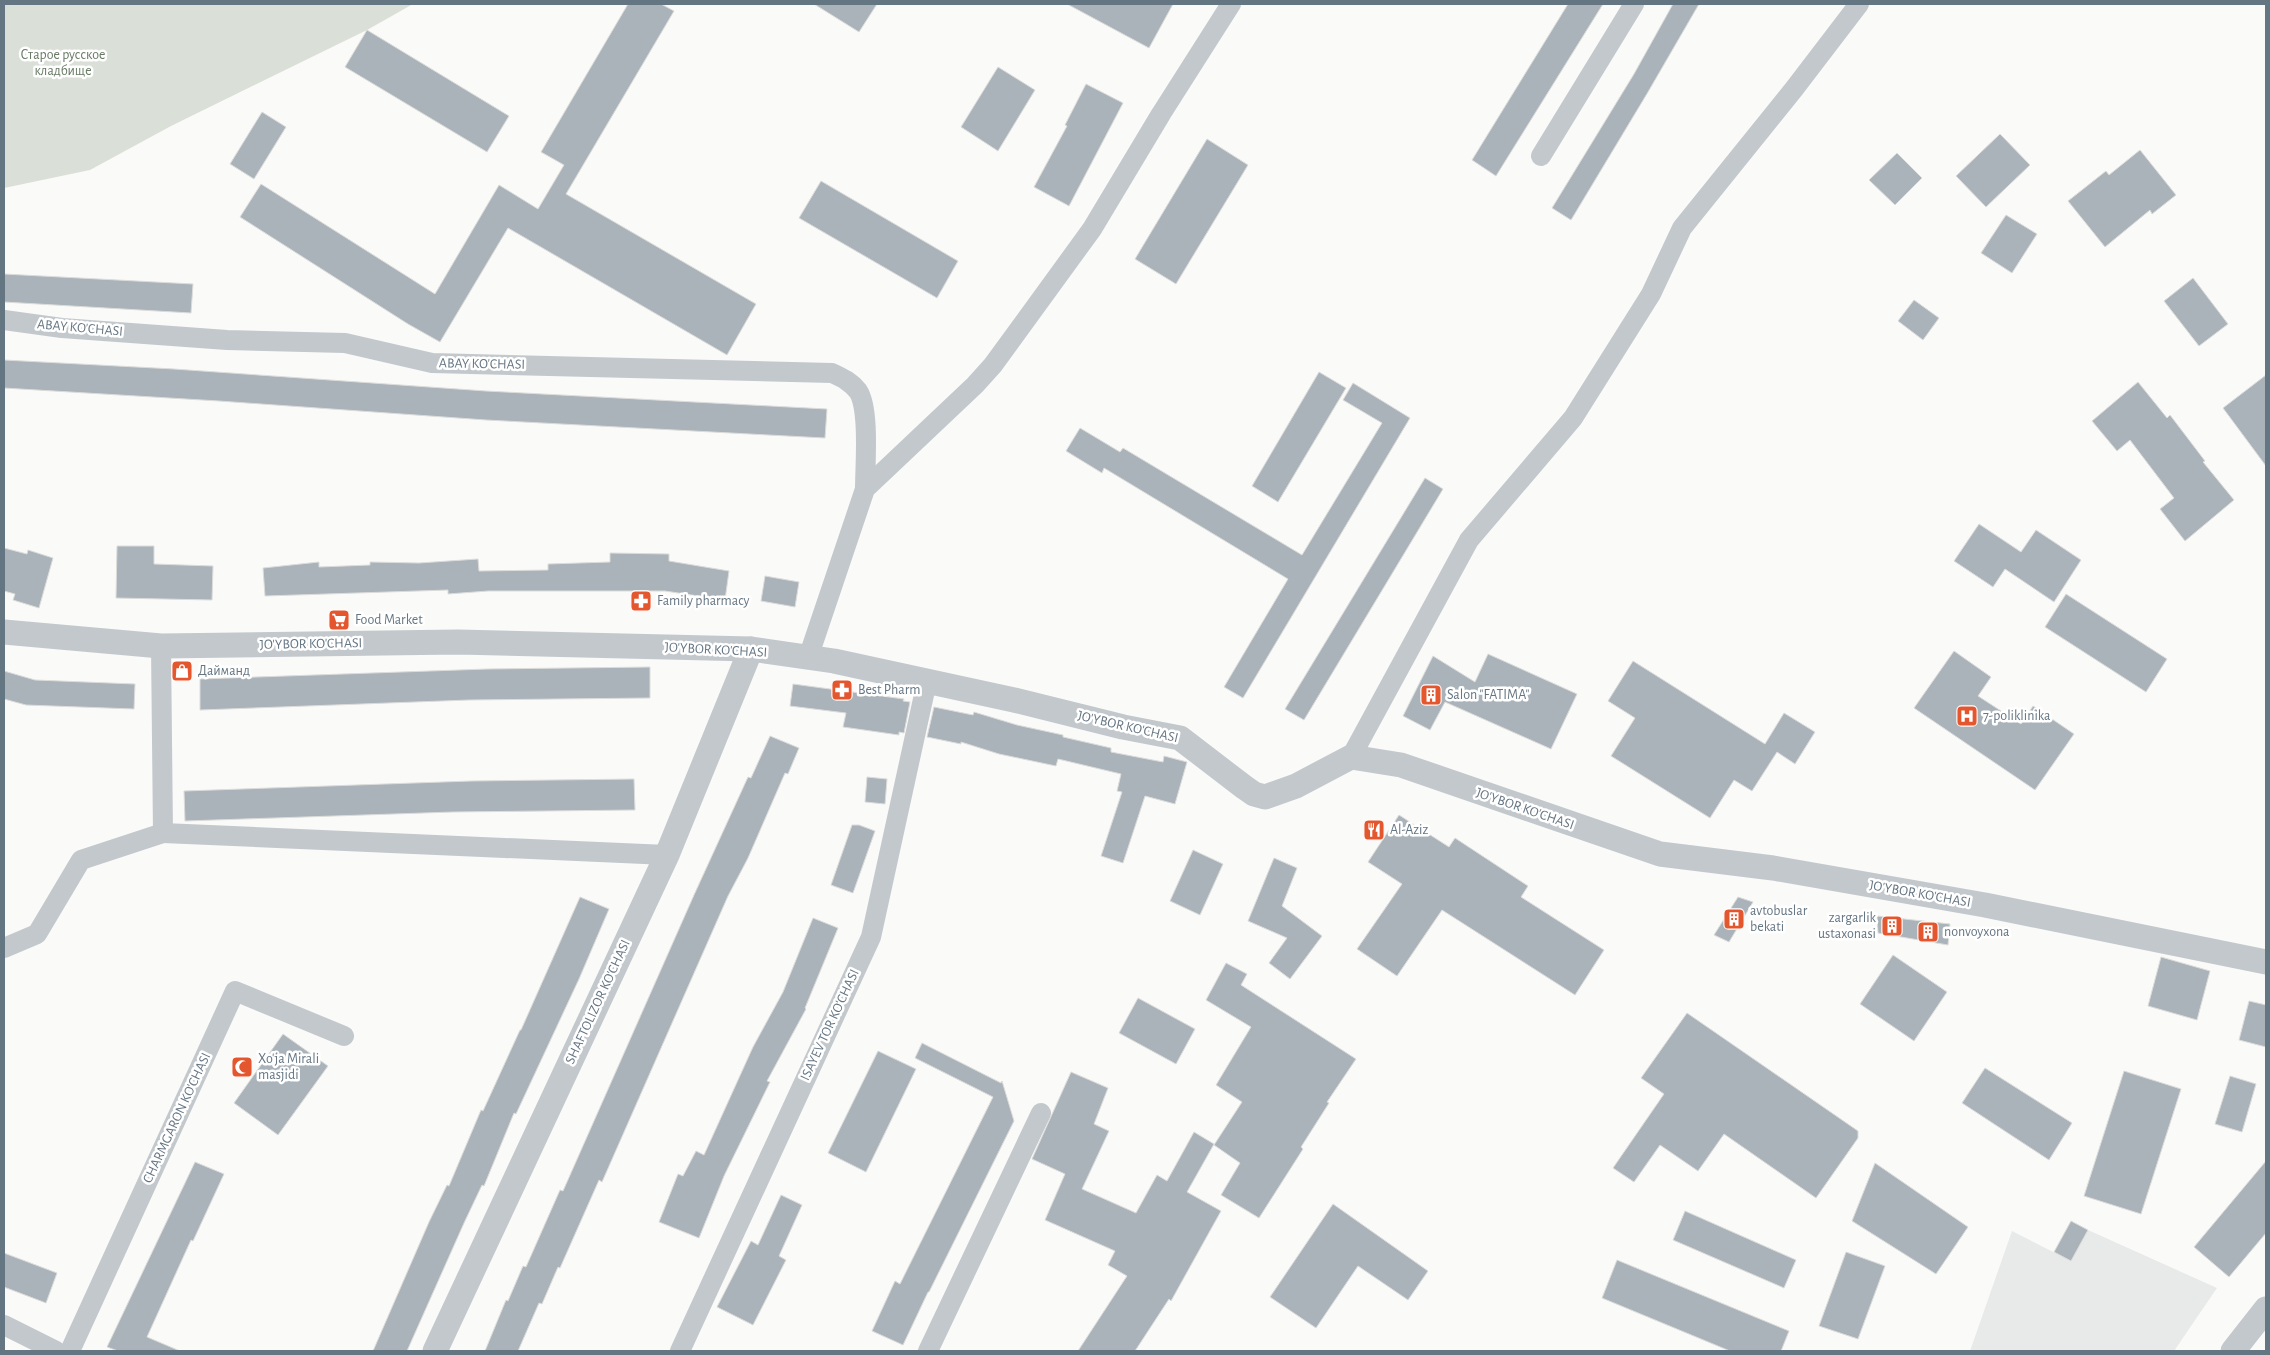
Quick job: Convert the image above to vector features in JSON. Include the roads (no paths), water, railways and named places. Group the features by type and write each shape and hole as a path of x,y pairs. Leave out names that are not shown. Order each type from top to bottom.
{"street":[{"path":"808,658 866,489 975,385 993,365 1092,229 1161,114 1231,4"},
{"path":"1541,156 1634,4"},
{"path":"1351,757 1468,540 1573,418 1651,294 1682,228 1794,89 1858,4"},
{"name":"ABAY KO'CHASI","path":"4,320 62,328 227,340 345,343 432,363 832,373 848,380 859,392 865,410 866,489"},
{"name":"JO'YBOR KO'CHASI","path":"4,632 161,646 458,642 751,649 834,661 1123,727 1180,738 1254,794 1265,797 1296,786 1351,757 1401,765 1660,854 1773,868 1985,905 2266,962"},
{"path":"161,646 163,834"},
{"name":"SHAFTOLIZOR KO'CHASI","path":"435,1351 667,855 751,649"},
{"name":"ISAYEV TOR KO'CHASI","path":"680,1351 871,937 927,681"},
{"path":"4,948 37,934 81,860 163,834 667,855"},
{"name":"CHARMGARON KO'CHASI","path":"70,1351 236,992 344,1036"},
{"path":"928,1351 1041,1113"},
{"path":"2233,1351 2266,1309"},
{"path":"4,1325 56,1351"}],"place":[{"name":"Family pharmacy","path":"641,601"},
{"name":"Food Market","path":"339,620"},
{"name":"Дайманд","path":"182,671"},
{"name":"Best Pharm","path":"842,690"},
{"name":"Salon \"FATIMA\"","path":"1431,695"},
{"name":"7-poliklinika","path":"1967,716"},
{"name":"Al-Aziz","path":"1374,830"},
{"name":"avtobuslar bekati","path":"1734,919"},
{"name":"zargarlik ustaxonasi","path":"1892,926"},
{"name":"nonvoyxona","path":"1928,932"},
{"name":"Xo'ja Mirali masjidi","path":"242,1067"}],"park label":[{"name":"Старое русское кладбище","path":"63,64"}]}
